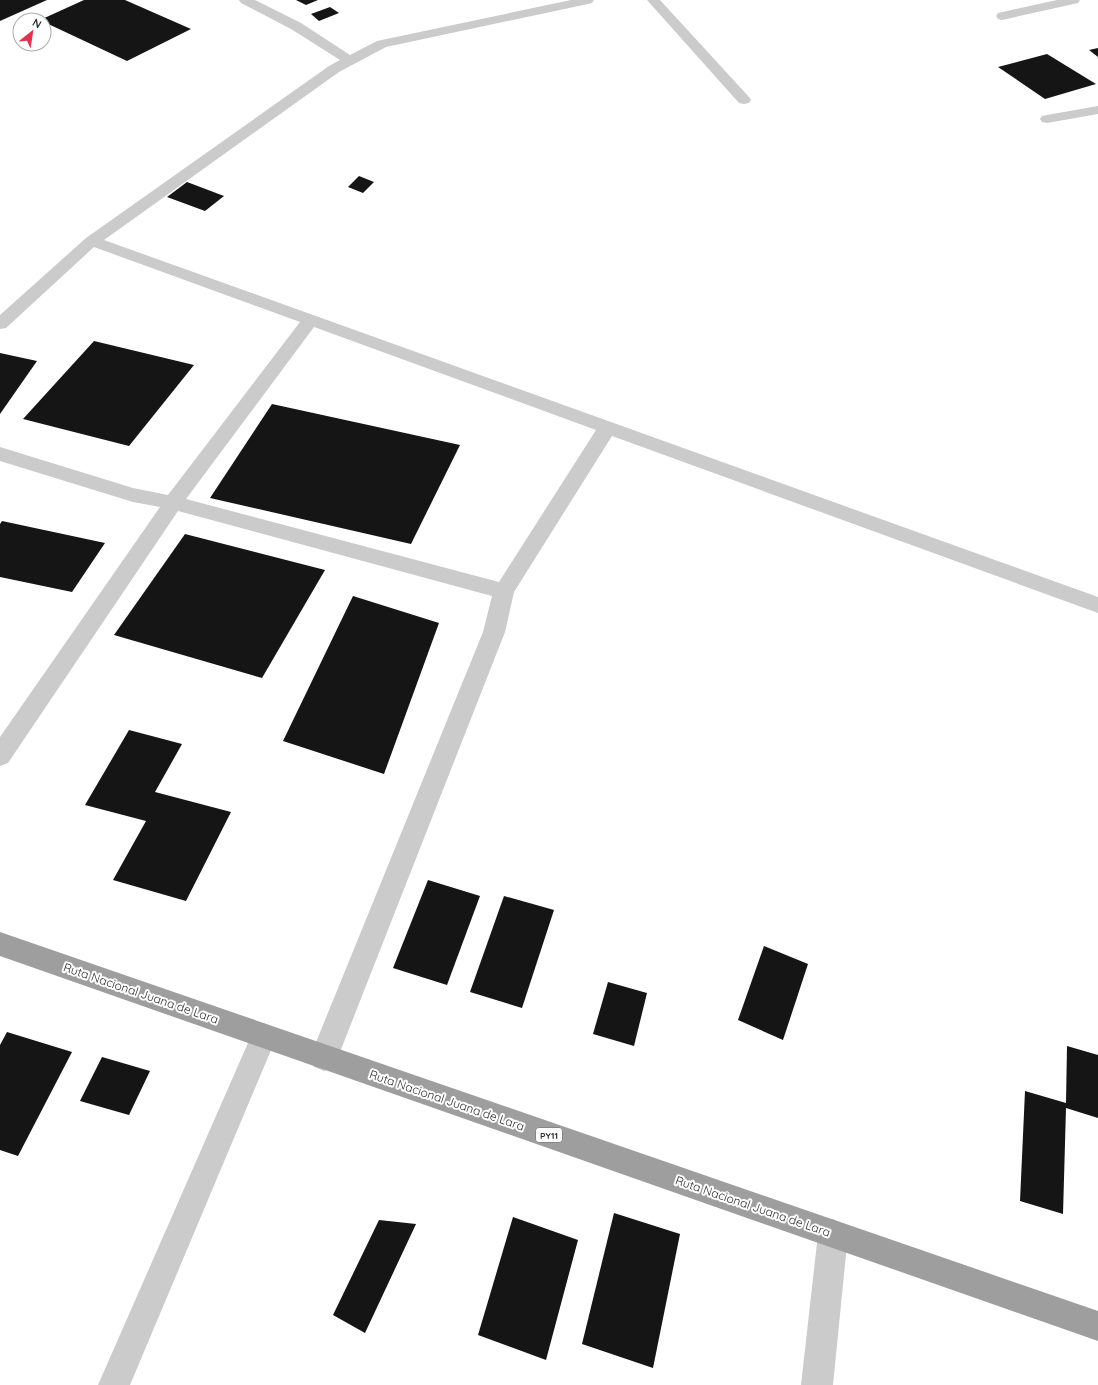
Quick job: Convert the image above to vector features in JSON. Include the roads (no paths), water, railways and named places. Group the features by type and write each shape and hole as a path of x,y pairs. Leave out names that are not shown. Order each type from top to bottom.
{"highway":[{"name":"Ruta Nacional Juana de Lara","path":"0,944 1098,1326"}],"street":[{"path":"245,0 296,26 350,61"},
{"path":"0,324 92,241 334,69 382,44 588,0"},
{"path":"653,0 744,100"},
{"path":"1002,16 1074,0"},
{"path":"1047,119 1098,110"},
{"path":"92,241 1098,605"},
{"path":"0,756 173,504 311,320"},
{"path":"324,1057 494,632 504,591 608,427"},
{"path":"0,454 133,495 173,504 504,591"},
{"path":"114,1385 264,1036"},
{"path":"817,1385 833,1234"}]}
